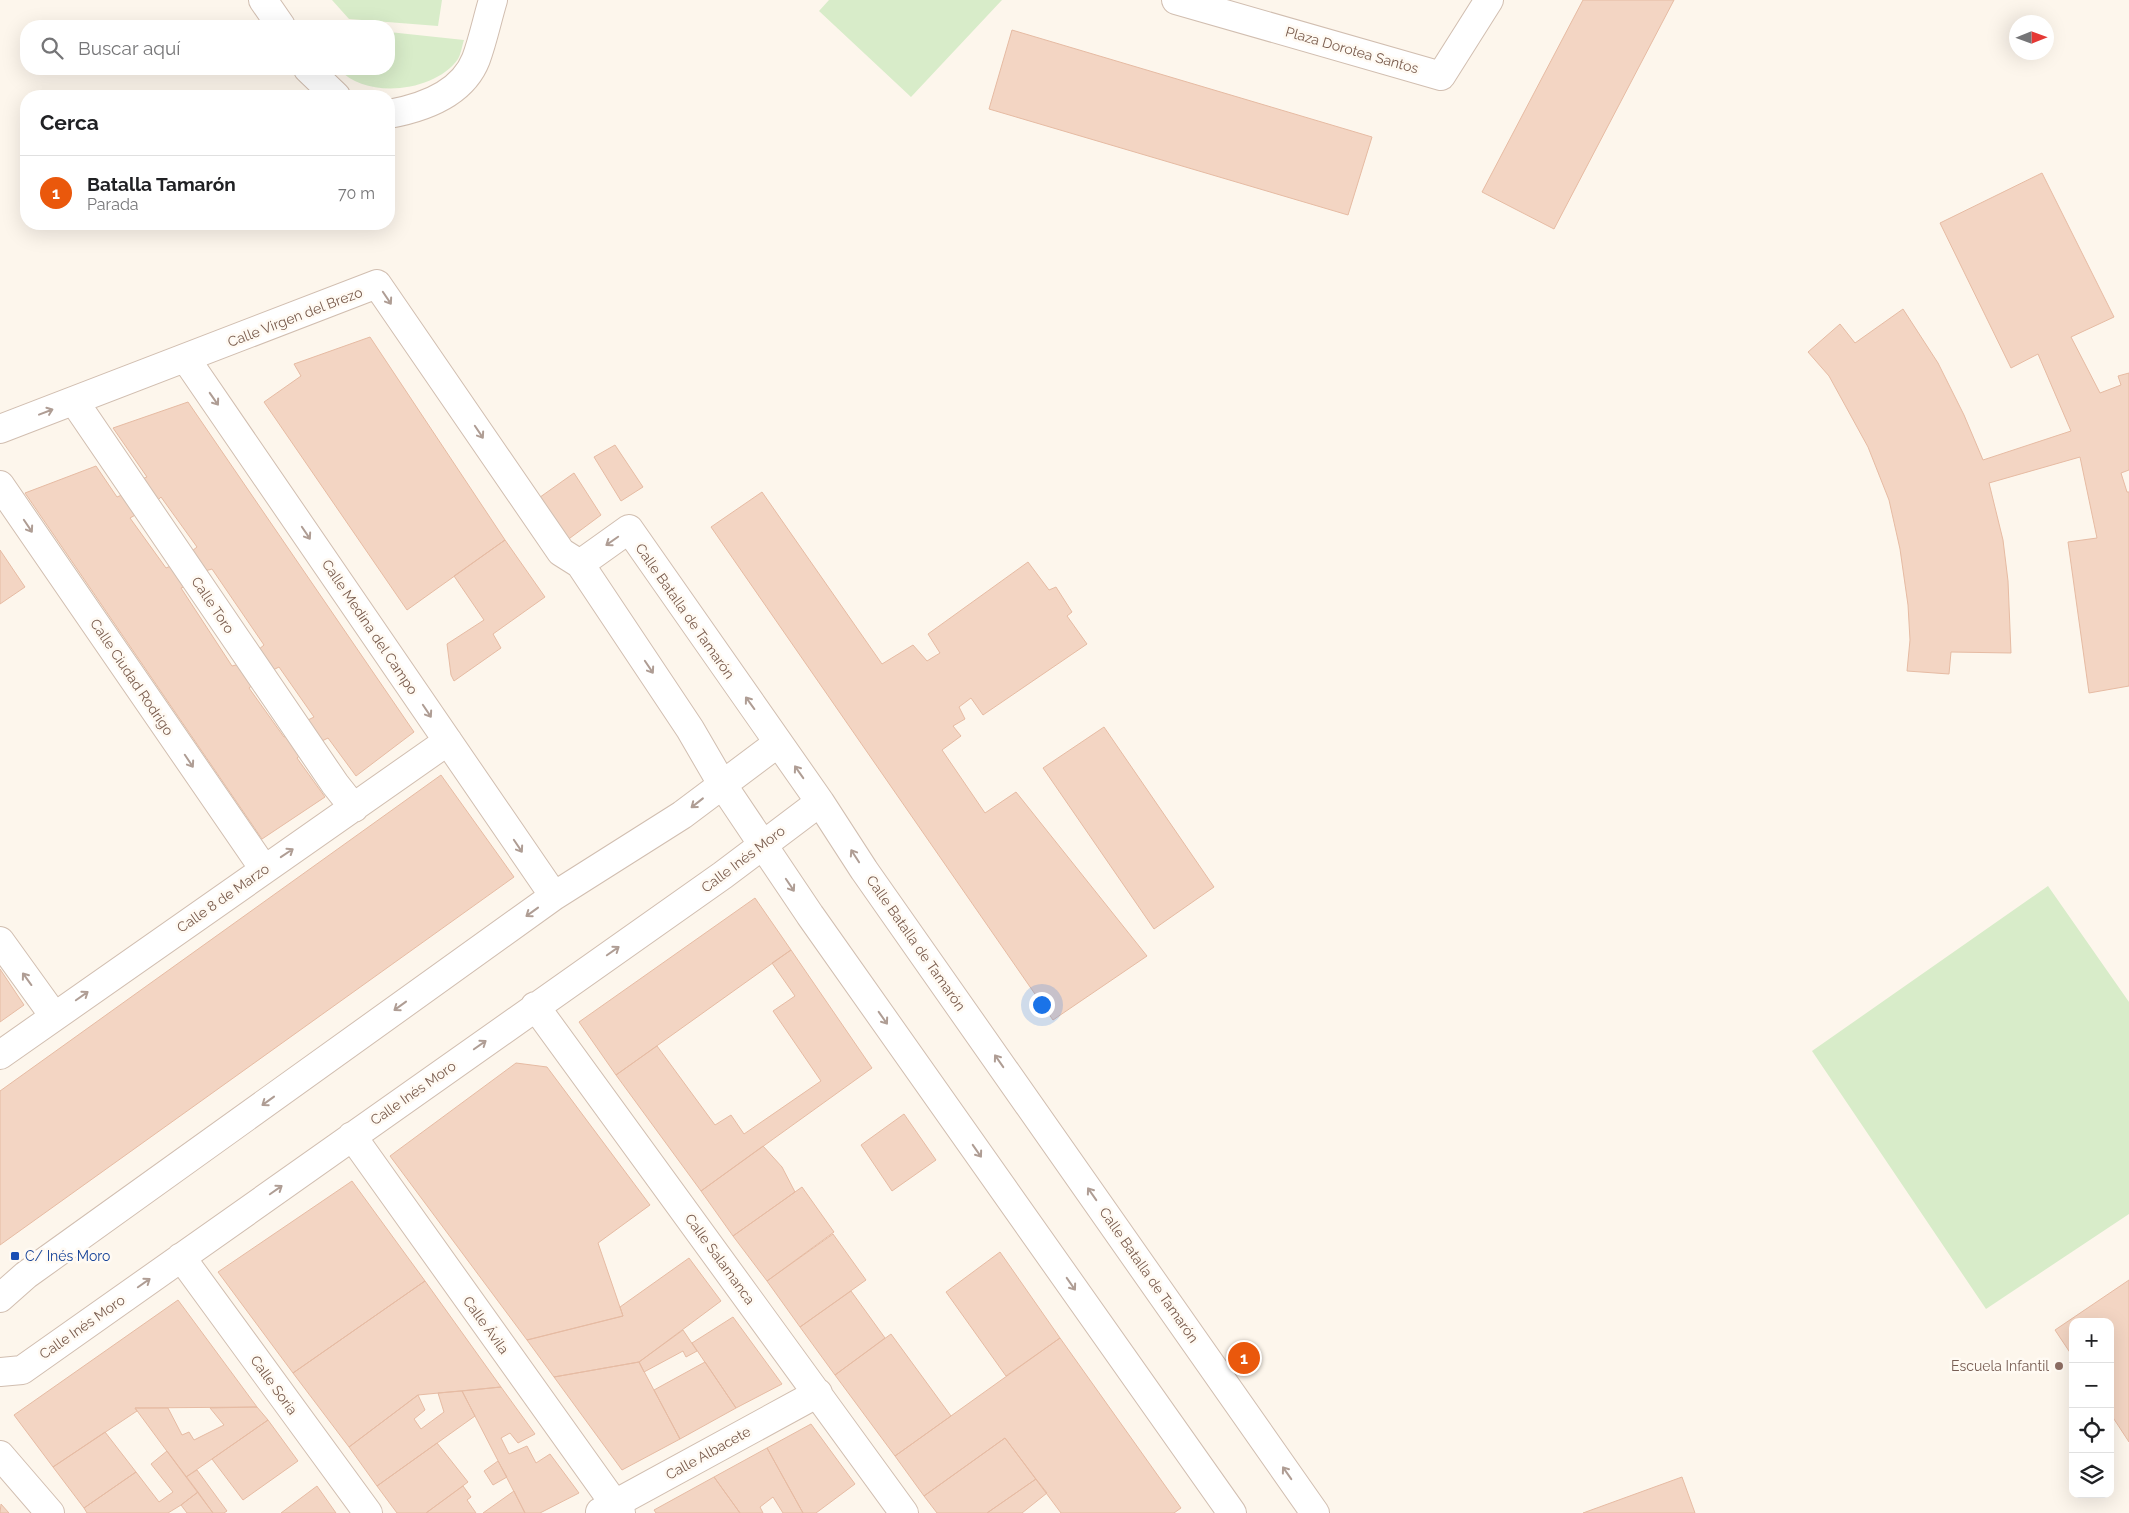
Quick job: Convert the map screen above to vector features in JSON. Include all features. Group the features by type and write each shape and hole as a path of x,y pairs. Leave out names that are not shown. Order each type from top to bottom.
{"street":[{"path":"263,0 277,20"},
{"path":"395,113 417,109 444,96 462,80 475,61 492,0"},
{"name":"Plaza Dorotea Santos","path":"1176,0 1442,76 1489,0"},
{"path":"314,75 330,90"},
{"name":"Calle Virgen del Brezo","path":"0,429 378,284 562,552 580,564"},
{"name":"Calle Medina del Campo","path":"186,359 554,896"},
{"name":"Calle Toro","path":"74,401 335,784 354,808"},
{"name":"Calle Ciudad Rodrigo","path":"0,486 264,869"},
{"name":"Calle Batalla de Tamarón","path":"580,564 629,529 820,802 870,878 1315,1513"},
{"path":"580,564 690,729 722,784 762,845 1232,1513"},
{"name":"Calle 8 de Marzo","path":"0,1055 448,741"},
{"path":"0,1298 26,1275 554,896 682,815 778,742"},
{"name":"Calle Inés Moro","path":"0,1372 22,1370 820,802"},
{"path":"0,941 54,1016"},
{"name":"Calle Salamanca","path":"535,1006 904,1513"},
{"name":"Calle Ávila","path":"352,1136 612,1510"},
{"name":"Calle Soria","path":"181,1257 368,1513"},
{"name":"Calle Albacete","path":"612,1510 818,1393"},
{"path":"0,1455 50,1513"}],"green space":[{"path":"332,0 442,0 438,26 395,23 395,20 349,19"},
{"path":"829,0 1002,0 911,97 819,11"},
{"path":"395,33 464,40 458,59 447,70 434,79 417,85 400,88 382,88 366,85 346,75 395,75"},
{"path":"2048,886 2129,1002 2129,1214 1986,1309 1812,1051"}],"building":[{"path":"1583,0 1674,0 1554,229 1482,192"},
{"path":"1012,30 1372,137 1348,215 989,109"},
{"path":"2042,173 2114,317 2071,337 2100,393 2121,385 2118,376 2129,373 2129,470 2121,473 2127,492 2129,492 2129,686 2089,693 2068,542 2097,538 2080,457 1989,483 2003,540 2008,581 2011,653 1951,652 1949,674 1907,671 1910,640 1908,605 1900,549 1889,500 1868,447 1829,376 1808,352 1840,324 1855,343 1903,309 1938,363 1964,415 1983,460 2071,431 2038,354 2011,368 1940,223"},
{"path":"370,337 505,540 407,610 264,402 301,376 294,364"},
{"path":"188,402 414,732 356,776 328,738 322,741 308,720 314,717 279,667 273,670 258,650 264,645 212,569 205,571 192,551 197,547 161,497 156,502 142,479 147,477 113,428"},
{"path":"615,445 643,487 621,501 594,457"},
{"path":"96,466 117,497 124,494 137,514 130,518 166,568 173,565 187,586 181,588 232,666 240,664 254,684 249,688 284,737 290,735 303,753 297,758 325,797 262,839 25,493"},
{"path":"574,473 601,515 566,541 536,500"},
{"path":"762,492 882,664 913,645 927,661 940,653 928,634 1028,562 1049,590 1056,587 1072,612 1067,616 1087,644 983,715 971,698 959,707 965,719 953,726 961,736 942,750 985,813 1016,792 1147,956 1053,1020 711,527"},
{"path":"505,540 545,597 493,634 501,648 454,681 451,675 447,644 484,620 454,576"},
{"path":"0,550 25,587 0,604"},
{"path":"1104,727 1214,887 1154,929 1043,768"},
{"path":"441,775 514,877 0,1245 0,1091"},
{"path":"755,898 791,950 616,1075 579,1022"},
{"path":"791,950 872,1068 701,1191 616,1075 657,1046 715,1125 731,1115 744,1134 821,1081 773,1011 795,996 772,963"},
{"path":"0,969 24,1005 0,1022"},
{"path":"516,1063 547,1067 650,1205 598,1243 623,1316 527,1340 390,1156"},
{"path":"904,1114 936,1160 892,1191 861,1145"},
{"path":"763,1146 782,1167 795,1192 733,1236 701,1191"},
{"path":"352,1181 425,1281 293,1373 218,1272"},
{"path":"802,1187 834,1232 767,1281 733,1236"},
{"path":"833,1234 866,1280 800,1327 767,1281"},
{"path":"1000,1252 1060,1338 1006,1376 946,1292"},
{"path":"689,1258 721,1301 639,1362 554,1377 527,1340 623,1316 620,1307"},
{"path":"2129,1280 2129,1442 2114,1419 2114,1318 2073,1318"},
{"path":"425,1281 501,1387 418,1395 349,1447 293,1373"},
{"path":"851,1291 885,1338 835,1375 800,1327"},
{"path":"178,1300 257,1407 135,1408 137,1411 53,1467 14,1415"},
{"path":"733,1317 782,1384 736,1408 692,1343"},
{"path":"2069,1321 2069,1351 2055,1330"},
{"path":"683,1330 697,1351 686,1357 683,1351 644,1372 639,1362"},
{"path":"891,1334 951,1416 895,1456 835,1375"},
{"path":"1060,1338 1181,1508 1174,1513 1061,1513 1005,1438 924,1496 895,1456"},
{"path":"639,1362 680,1439 622,1470 554,1377"},
{"path":"705,1362 736,1408 680,1439 654,1390"},
{"path":"501,1387 535,1434 518,1443 510,1433 501,1438 509,1454 527,1446 536,1463 550,1454 579,1493 540,1513 525,1513 462,1391"},
{"path":"462,1391 475,1416 377,1486 349,1447 418,1395 425,1410 414,1419 421,1429 444,1412 438,1393"},
{"path":"257,1407 268,1420 186,1477 135,1408 168,1408 182,1435 189,1432 194,1440 224,1425 210,1408"},
{"path":"268,1420 298,1461 243,1500 212,1459"},
{"path":"811,1424 855,1484 816,1513 803,1513 767,1448"},
{"path":"105,1432 136,1472 84,1508 53,1467"},
{"path":"1005,1438 1036,1479 987,1513 937,1513 924,1496"},
{"path":"437,1443 468,1482 426,1513 397,1513 377,1486"},
{"path":"767,1448 803,1513 783,1513 773,1497 760,1507 763,1513 740,1513 714,1477"},
{"path":"167,1451 198,1492 168,1513 87,1513 84,1508 136,1472 159,1502 173,1492 151,1464"},
{"path":"498,1461 507,1477 493,1485 484,1471"},
{"path":"197,1470 227,1511 224,1513 213,1513 186,1477"},
{"path":"714,1477 740,1513 656,1513 654,1510"},
{"path":"1682,1477 1695,1513 1583,1513"},
{"path":"1036,1479 1047,1493 1022,1513 987,1513"},
{"path":"317,1486 336,1513 281,1513"},
{"path":"463,1486 471,1497 467,1500 476,1513 426,1513"},
{"path":"514,1491 525,1513 483,1513"},
{"path":"198,1492 213,1513 187,1513 181,1505"},
{"path":"1,1504 9,1513 0,1513"}],"place":[{"name":"C/ Inés Moro","path":"15,1256"},
{"name":"Batalla Tamarón","path":"1244,1358"},
{"name":"Escuela Infantil","path":"2059,1366"}]}
